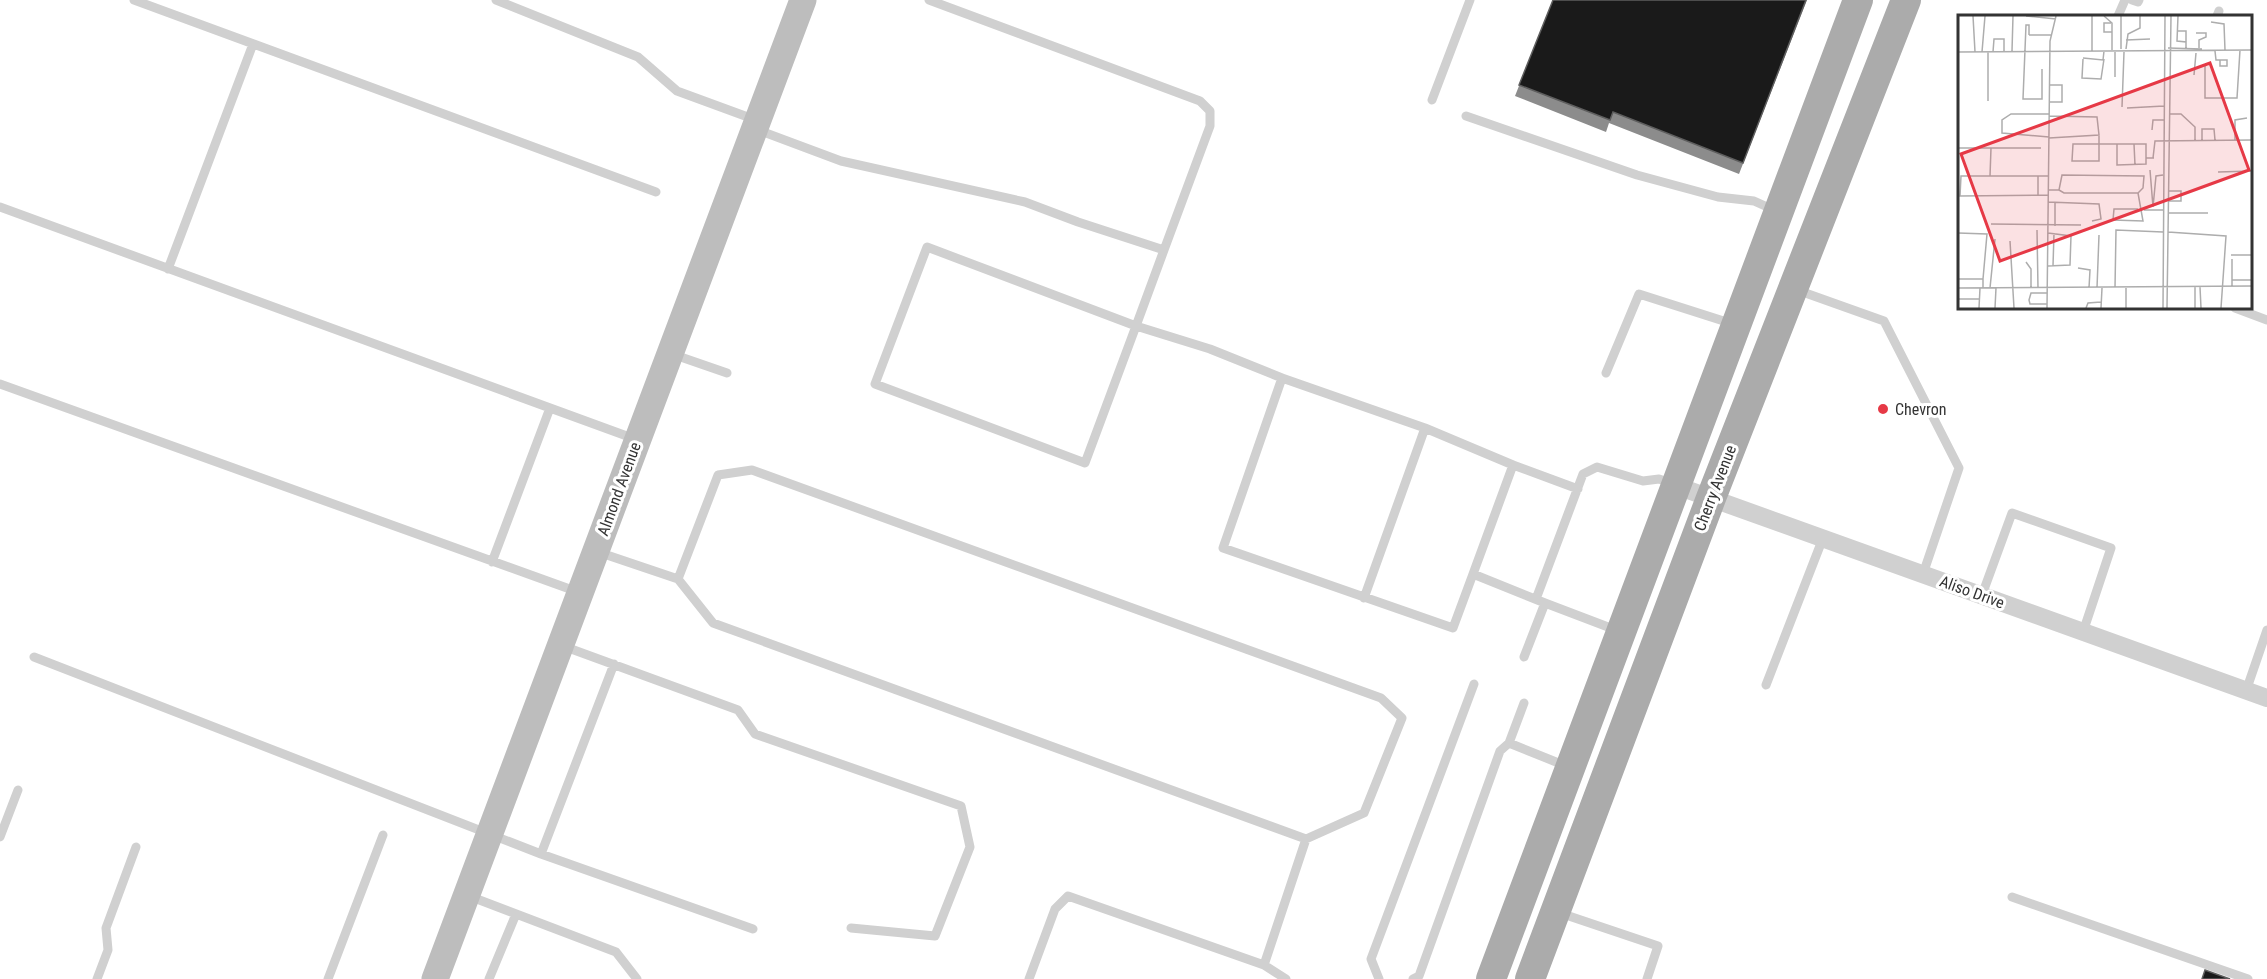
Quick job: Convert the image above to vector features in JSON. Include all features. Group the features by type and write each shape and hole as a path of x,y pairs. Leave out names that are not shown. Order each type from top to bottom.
{"main road":[{"path":"1491,979 1622,632 1668,482 1738,326 1858,0"},
{"name":"Cherry Avenue","path":"1530,979 1711,498 1906,0"}],"street":[{"name":"Almond Avenue","path":"435,979 803,0"},
{"name":"Aliso Drive","path":"1668,482 2267,698"}],"lane":[{"path":"134,0 656,192"},
{"path":"496,0 638,57 677,91 841,161 1025,202 1164,250"},
{"path":"929,0 1200,100 1210,111 1210,126 1136,326 1085,463 874,384 927,247 1136,326 1209,349 1282,378 1425,428 1578,489"},
{"path":"1432,100 1470,0"},
{"path":"2118,15 2125,0"},
{"path":"2132,0 2138,2 2139,0"},
{"path":"168,269 253,44"},
{"path":"1466,116 1637,175 1718,197 1754,201 1779,212"},
{"path":"0,207 637,440"},
{"path":"1792,289 1884,321 1959,468 1923,574"},
{"path":"1606,373 1639,294 1738,326"},
{"path":"2238,309 2267,320"},
{"path":"669,353 727,373"},
{"path":"1282,378 1223,548 1453,628 1513,465"},
{"path":"0,384 580,593"},
{"path":"492,562 550,408"},
{"path":"1364,598 1425,428"},
{"path":"1524,657 1583,474 1597,467 1643,481 1668,482"},
{"path":"596,551 678,579 713,623 1306,839 1364,813 1402,718 1381,698 752,470 718,475 678,579"},
{"path":"1982,596 2012,513 2111,548 2083,632"},
{"path":"1766,685 1822,538"},
{"path":"1473,574 1622,632"},
{"path":"2246,691 2267,630"},
{"path":"561,645 738,710 755,734 960,806 970,847 935,936 851,928"},
{"path":"34,657 490,832 541,854 753,929"},
{"path":"541,854 614,664"},
{"path":"1379,979 1371,959 1474,684"},
{"path":"1413,979 1419,976 1500,751 1509,743 1524,703"},
{"path":"1509,743 1571,768"},
{"path":"0,837 18,790"},
{"path":"328,979 383,835"},
{"path":"1264,965 1306,839"},
{"path":"98,979 108,951 106,928 136,847"},
{"path":"467,895 616,952 637,979"},
{"path":"1029,979 1055,909 1068,896 1264,965 1286,979"},
{"path":"2012,897 2248,979"},
{"path":"1557,912 1658,946 1647,979"},
{"path":"489,979 516,914"}],"building":[{"path":"1553,0 1806,0 1743,163 1613,112 1610,120 1519,85"},
{"path":"2205,970 2230,979 2202,979"}],"place":[{"name":"Chevron","path":"1883,409"}]}
